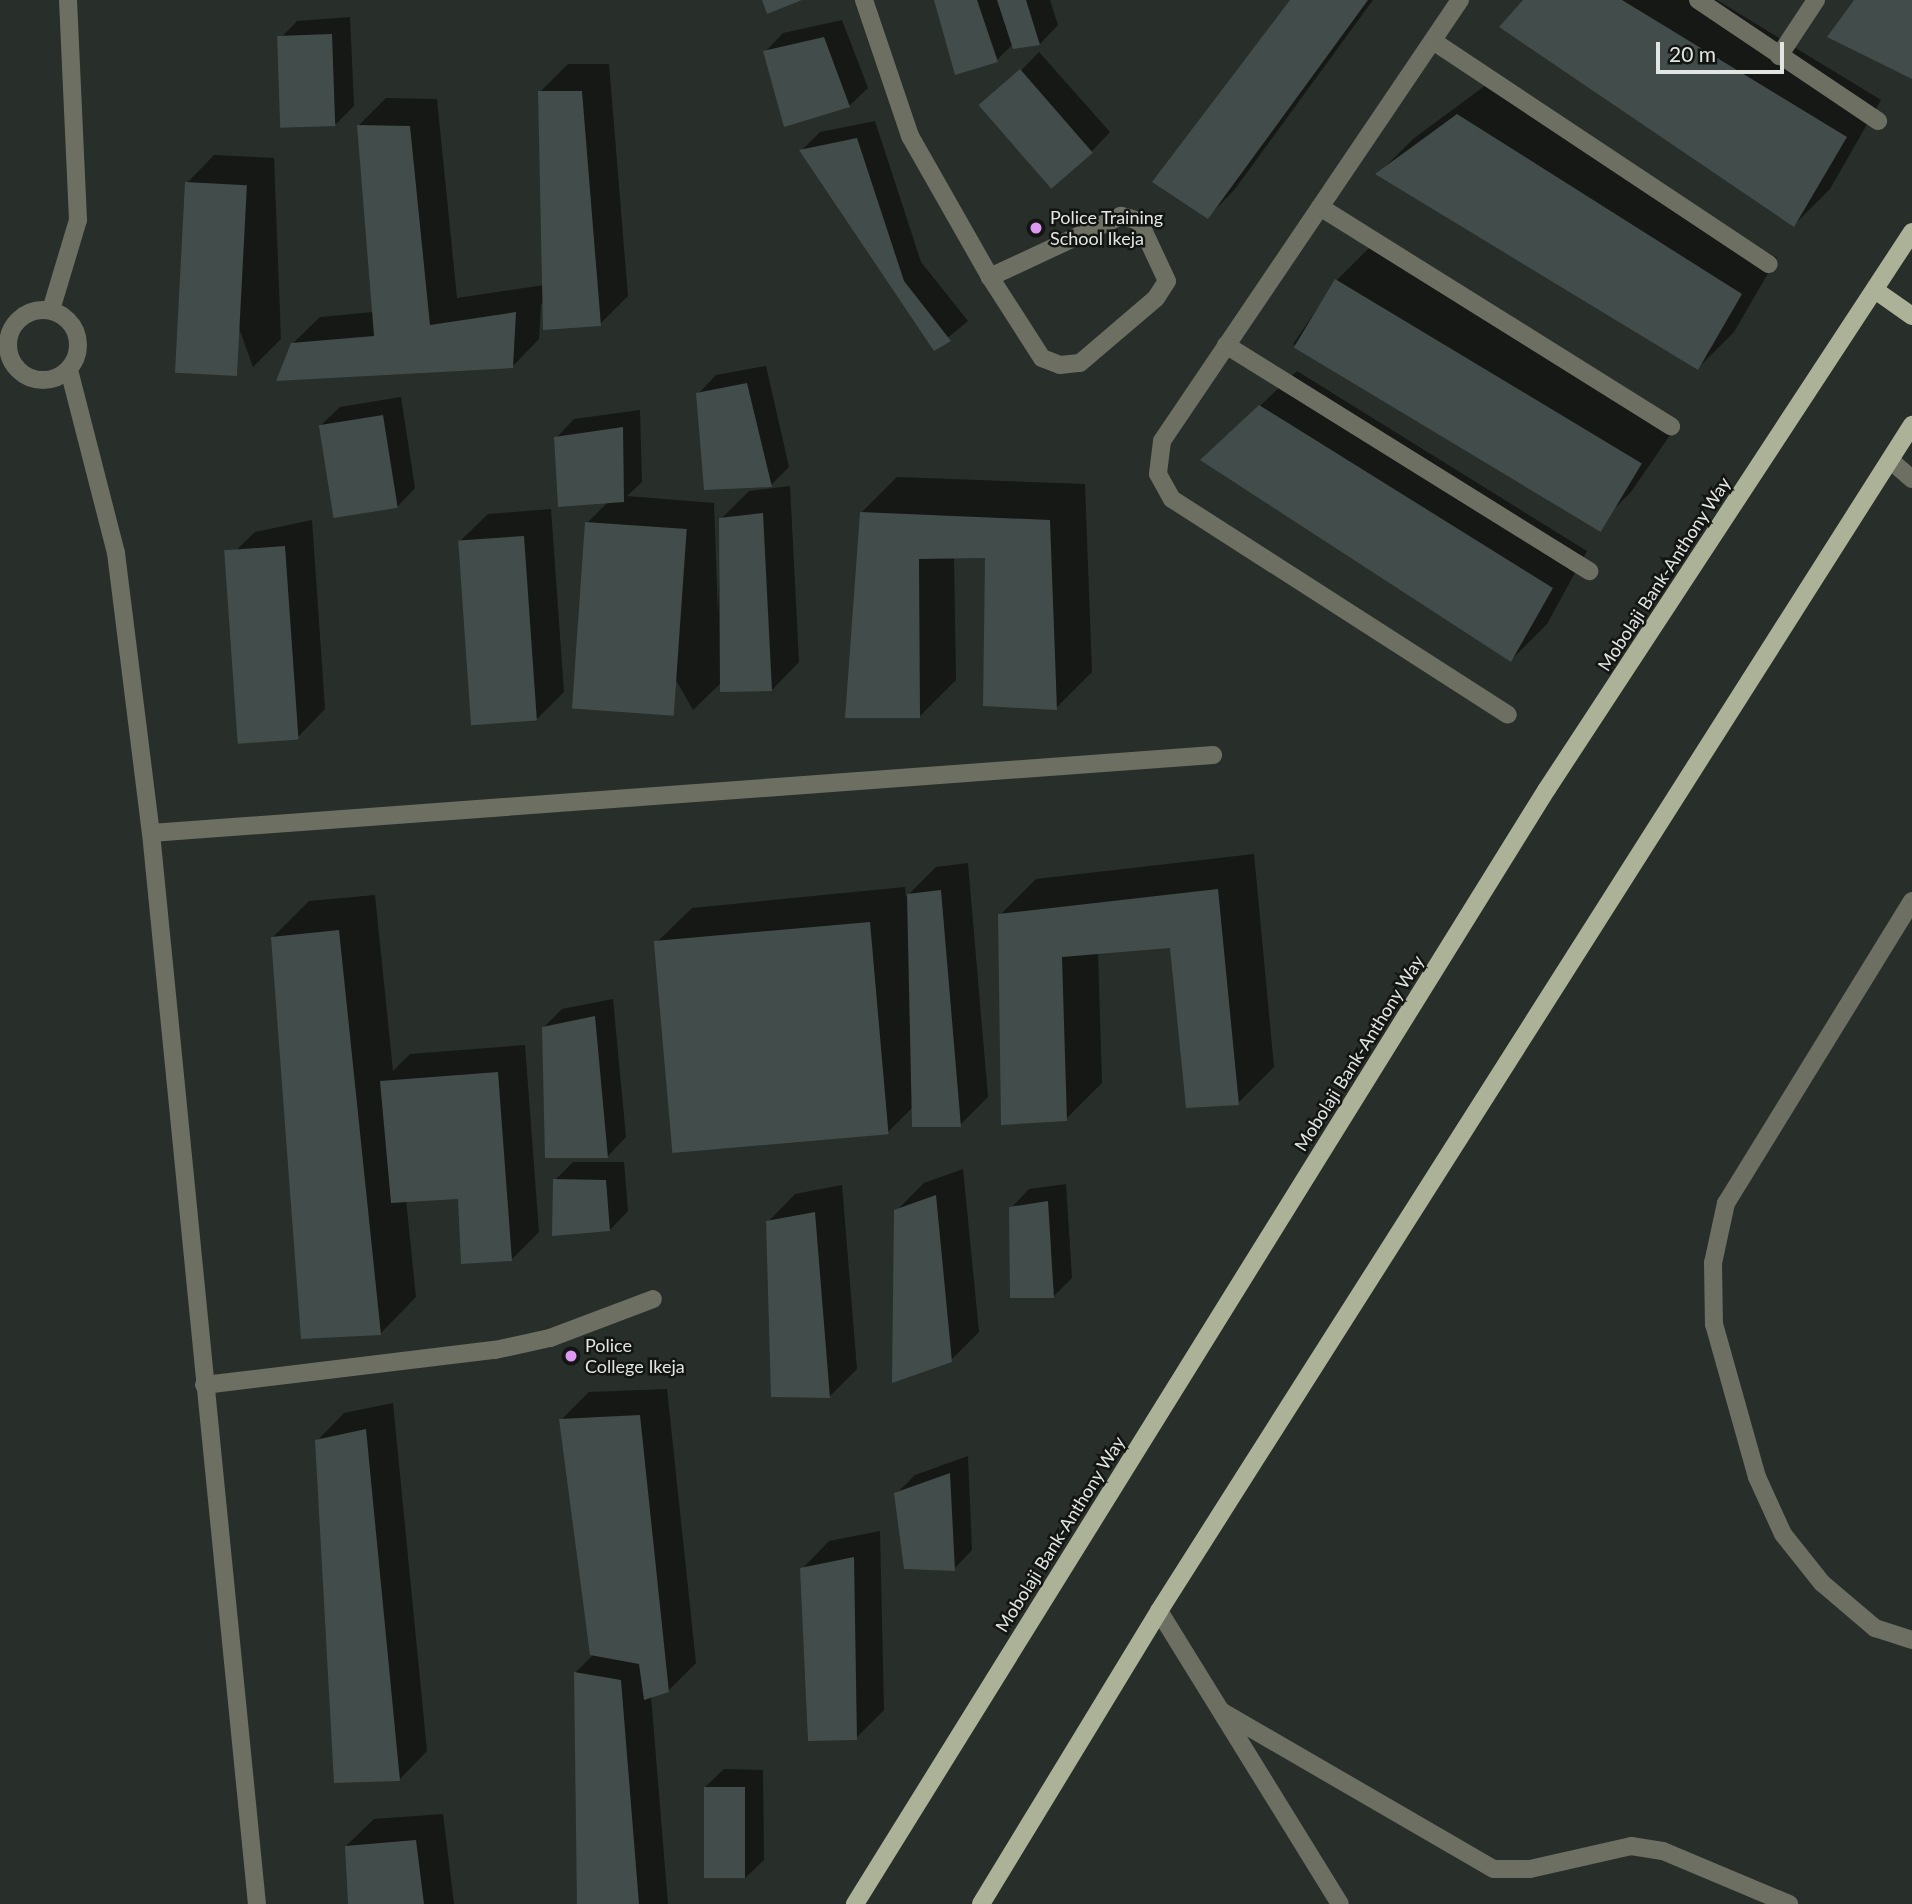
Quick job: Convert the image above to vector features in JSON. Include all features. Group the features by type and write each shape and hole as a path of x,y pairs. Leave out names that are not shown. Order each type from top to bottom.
{"main road":[{"name":"Mobolaji Bank-Anthony Way","path":"855,1904 1547,789 1912,232"},
{"path":"1875,290 1912,316"},
{"path":"981,1904 1159,1611 1912,425"}],"street":[{"path":"51,310 78,220 68,0"},
{"path":"864,0 910,136 990,277 1042,358 1060,365 1080,363 1156,298 1167,281 1139,221 1121,216 990,277"},
{"path":"1460,0 1162,441 1158,474 1172,499 1508,715"},
{"path":"1698,0 1878,121"},
{"path":"1779,56 1816,0"},
{"path":"1433,41 1769,264"},
{"path":"1320,207 1671,426"},
{"path":"51,310 20,318 4,349 12,364 39,381 69,370"},
{"path":"51,310 77,336 69,370 116,553 151,833 257,1904"},
{"path":"1226,345 1589,571"},
{"path":"1890,460 1912,479"},
{"path":"151,833 1213,755"},
{"path":"1912,901 1726,1203 1713,1263 1714,1324 1757,1477 1783,1534 1822,1583 1875,1628 1912,1640"},
{"path":"204,1385 495,1350 550,1338 653,1299"},
{"path":"1159,1611 1340,1904"},
{"path":"1221,1711 1494,1869 1530,1869 1631,1846 1663,1851 1789,1904"}],"building":[{"path":"762,0 802,0 767,14"},
{"path":"934,0 977,0 998,62 955,75"},
{"path":"997,0 1026,0 1040,45 1013,49"},
{"path":"1290,0 1368,0 1208,219 1152,182"},
{"path":"1523,0 1622,0 1847,137 1794,227 1499,27"},
{"path":"1854,0 1912,0 1912,79 1827,37"},
{"path":"332,34 335,126 280,128 277,36"},
{"path":"824,37 850,107 784,127 763,51"},
{"path":"1020,69 1093,153 1051,189 978,105"},
{"path":"538,91 582,91 601,326 543,330"},
{"path":"1457,114 1742,294 1698,370 1375,174"},
{"path":"357,125 410,126 430,325 516,312 513,368 276,381 291,343 374,336"},
{"path":"857,138 904,281 951,341 934,351 799,150"},
{"path":"185,182 247,185 237,376 175,373"},
{"path":"1335,279 1642,463 1601,532 1294,348"},
{"path":"747,383 772,487 704,490 696,393"},
{"path":"1259,405 1553,588 1511,662 1200,460"},
{"path":"383,415 398,508 334,518 319,425"},
{"path":"623,427 624,502 558,507 554,437"},
{"path":"860,512 1050,520 1057,710 983,706 985,558 919,559 920,718 845,718"},
{"path":"763,513 772,691 720,692 719,518"},
{"path":"585,522 687,529 674,716 572,709"},
{"path":"524,536 537,721 471,725 458,541"},
{"path":"285,546 299,740 238,744 224,550"},
{"path":"1218,889 1239,1105 1186,1108 1170,948 1062,957 1067,1121 1001,1125 998,914"},
{"path":"941,890 961,1127 912,1127 907,894"},
{"path":"870,922 889,1134 672,1153 654,941"},
{"path":"339,930 381,1335 301,1339 271,937"},
{"path":"595,1016 608,1158 545,1158 542,1027"},
{"path":"498,1072 512,1261 461,1264 458,1199 391,1203 380,1081"},
{"path":"553,1179 606,1180 610,1231 552,1236"},
{"path":"936,1195 952,1362 892,1383 894,1210"},
{"path":"1048,1201 1054,1298 1010,1298 1009,1207"},
{"path":"815,1212 830,1398 771,1397 766,1221"},
{"path":"640,1415 669,1692 644,1700 639,1664 590,1655 559,1419"},
{"path":"366,1429 400,1781 334,1783 315,1440"},
{"path":"950,1473 955,1571 904,1569 894,1493"},
{"path":"854,1557 857,1740 808,1741 800,1568"},
{"path":"574,1672 621,1680 639,1904 577,1904"},
{"path":"704,1787 745,1787 745,1878 704,1878"},
{"path":"416,1840 424,1904 348,1904 345,1846"}],"place":[{"name":"Police Training School Ikeja","path":"1036,228"},
{"name":"Police College Ikeja","path":"571,1356"}]}
